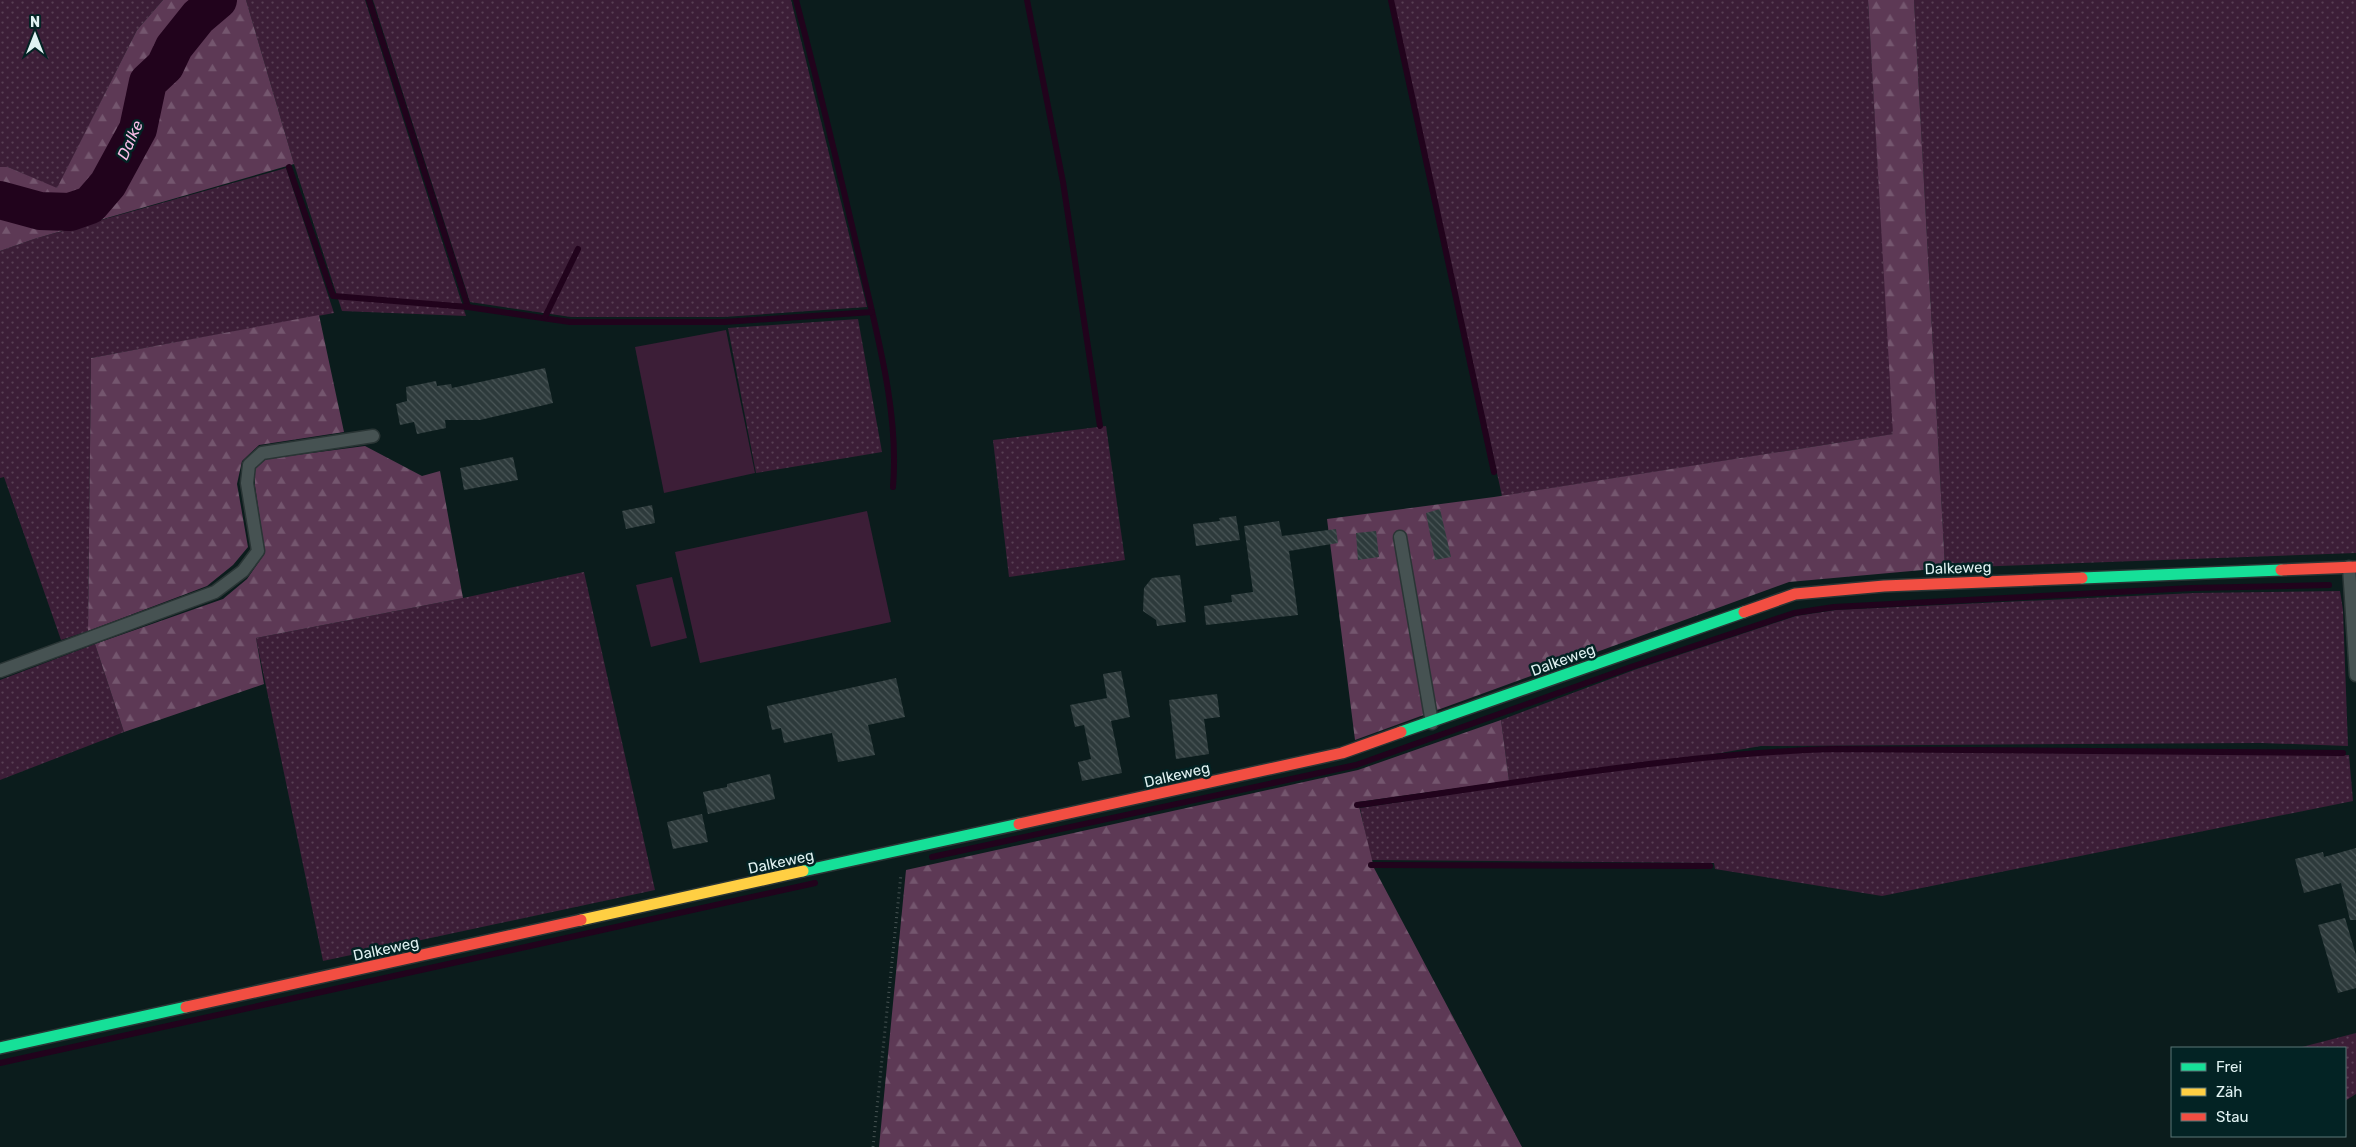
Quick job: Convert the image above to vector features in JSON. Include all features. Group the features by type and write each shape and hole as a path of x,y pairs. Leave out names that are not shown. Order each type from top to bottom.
{"street":[{"name":"Dalkeweg","path":"0,1048 1342,753 1795,594 1884,586 2353,567"}],"lane":[{"path":"0,671 215,592 243,571 258,551 247,483 249,465 262,453 373,436"},
{"path":"1400,537 1432,723"},
{"path":"2353,567 2356,675"}],"path":[{"path":"873,1147 903,851"}],"shaded area":[{"path":"0,0 163,0 137,30 57,189 8,167 0,167"},
{"path":"246,0 365,0 466,316 342,311 294,164"},
{"path":"373,0 791,0 867,307 724,317 571,317 470,302"},
{"path":"1393,0 1868,0 1894,434 1502,496"},
{"path":"1914,0 2356,0 2356,553 1945,568"},
{"path":"286,168 334,313 91,358 88,631 61,640 4,477 0,478 0,251 34,239"},
{"path":"858,319 882,452 756,473 728,328"},
{"path":"726,330 755,473 664,493 635,347"},
{"path":"1106,426 1125,560 1009,577 993,440"},
{"path":"867,511 891,622 700,663 675,552"},
{"path":"584,572 655,890 323,961 256,638 463,598"},
{"path":"672,577 687,638 651,647 636,585"},
{"path":"2340,591 2343,610 2348,746 2261,743 1761,746 1674,761 1509,781 1501,720 1634,670 1796,616 1836,610 2195,593"},
{"path":"95,644 124,732 0,780 0,680"},
{"path":"1831,751 2349,755 2353,801 1882,896 1715,869 1714,863 1371,860 1360,808 1595,772 1713,758"},
{"path":"2356,1033 2356,1094 2346,1100 2346,1047 2302,1047"}],"green space":[{"path":"163,0 246,0 294,164 34,239 0,251 0,167 8,167 57,188 137,30"},
{"path":"1868,0 1914,0 1945,568 1789,582 1355,740 1327,519 1494,497 1893,434"},
{"path":"319,315 344,432 259,445 242,461 237,484 248,547 233,565 207,586 88,631 91,358"},
{"path":"365,446 422,476 440,471 463,598 256,638 264,684 124,732 95,644 223,599 247,579 265,553 255,486 255,469 266,459"},
{"path":"1501,720 1509,781 1358,802 1374,868 1522,1147 879,1147 906,870 1358,770"}],"building":[{"path":"545,368 553,403 480,420 445,420 446,428 417,434 414,422 400,425 396,404 407,401 406,387 436,381 437,386 451,384 452,388"},
{"path":"513,457 518,480 464,490 460,468"},
{"path":"652,505 655,523 626,529 622,511"},
{"path":"1440,509 1451,557 1435,560 1426,513"},
{"path":"1236,516 1240,540 1196,546 1193,524 1220,521 1219,518"},
{"path":"1279,521 1282,536 1336,529 1338,543 1289,551 1298,615 1206,625 1204,606 1232,602 1231,595 1253,592 1244,526"},
{"path":"1376,531 1379,557 1358,560 1356,533"},
{"path":"1180,575 1186,622 1157,626 1156,620 1143,611 1144,588 1152,578"},
{"path":"1121,671 1130,717 1111,721 1122,773 1082,781 1078,762 1091,759 1084,725 1075,727 1070,705 1107,698 1103,674"},
{"path":"896,678 905,717 868,725 875,755 838,762 832,733 784,743 781,728 772,730 767,706"},
{"path":"1217,694 1220,717 1204,719 1209,754 1176,759 1169,700"},
{"path":"770,774 775,799 708,814 703,792"},
{"path":"702,814 708,842 673,849 667,822"},
{"path":"2356,848 2356,920 2350,920 2341,883 2304,893 2295,859 2323,852 2324,857"},
{"path":"2345,918 2356,955 2356,988 2338,993 2318,925"}],"waterway":[{"name":"Dalke","path":"0,200 40,211 70,212 90,205 108,184 138,129 148,82 165,66 174,47 198,17 218,0"},
{"path":"369,0 468,307"},
{"path":"796,0 839,171 881,352 893,433 893,487"},
{"path":"1027,0 1063,182 1100,426"},
{"path":"1391,0 1494,472"},
{"path":"289,167 333,296 468,307 570,322 724,322 872,312"},
{"path":"545,317 578,249"},
{"path":"932,857 1356,765 1631,667 1794,613 1834,607 2192,588 2329,585"},
{"path":"1357,805 1654,763 1773,752 1833,749 2343,753"},
{"path":"1371,865 1710,866"},
{"path":"0,1063 815,883"}],"traffic: fast":[{"path":"2082,578 2281,570"},
{"path":"1401,732 1744,612"},
{"path":"803,871 1019,824"},
{"path":"0,1048 186,1007"}],"traffic: slow":[{"path":"581,920 803,871"}],"traffic: jam":[{"path":"2281,570 2356,567"},
{"path":"1744,612 1795,594 1884,586 2082,578"},
{"path":"1019,824 1342,753 1401,732"},
{"path":"186,1007 581,920"}]}
